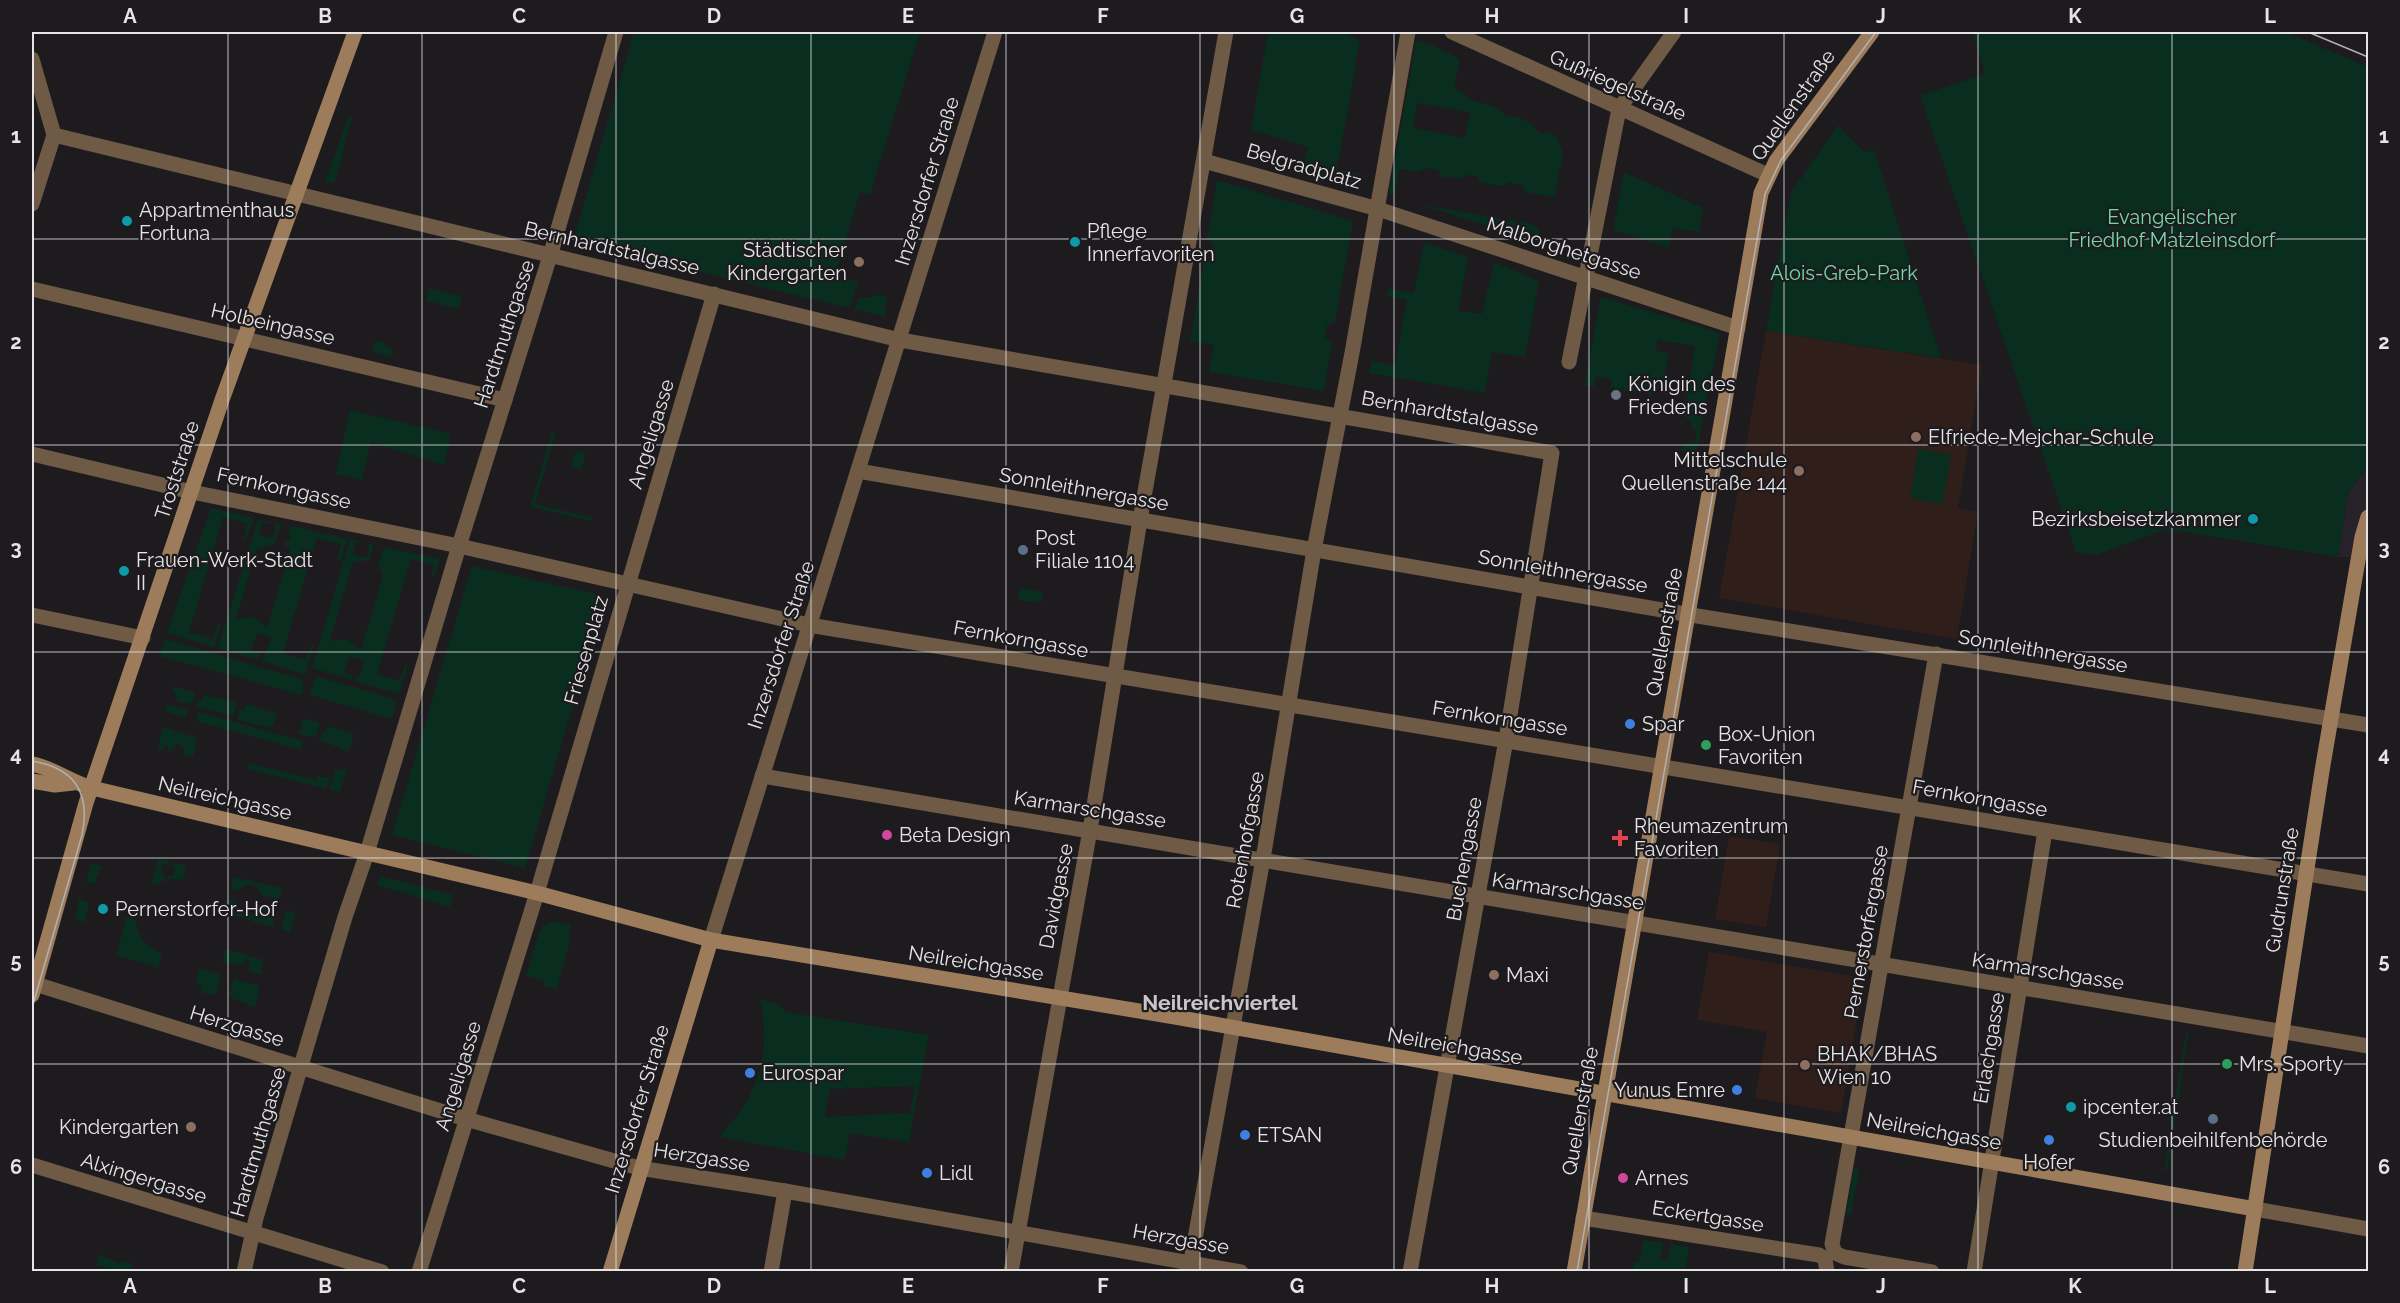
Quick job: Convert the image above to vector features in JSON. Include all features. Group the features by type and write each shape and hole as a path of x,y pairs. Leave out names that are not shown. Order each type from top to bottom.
{"street":[{"name":"Troststraße","path":"32,987 92,788 192,492 355,32"},
{"name":"Hardtmuthgasse","path":"459,546 550,256 616,32"},
{"name":"Inzersdorfer Straße","path":"610,1272 639,1168 995,32"},
{"path":"1226,32 1164,386 1341,416"},
{"path":"1378,209 1408,32"},
{"name":"Gußriegelstraße","path":"1452,32 1768,175"},
{"path":"1569,363 1619,109 1674,32"},
{"name":"Quellenstraße","path":"1574,1272 1761,193 1768,175 1872,32"},
{"path":"32,59 54,135 32,204"},
{"name":"Bernhardtstalgasse","path":"54,135 297,192 550,256 900,340 1164,386"},
{"name":"Belgradplatz","path":"1204,161 1378,209 1341,416"},
{"name":"Malborghetgasse","path":"1378,209 1738,328"},
{"name":"Holbeingasse","path":"32,289 505,400"},
{"name":"Angeligasse","path":"627,585 714,294"},
{"name":"Davidgasse","path":"1011,1272 1058,998 1090,830 1164,386"},
{"name":"Bernhardtstalgasse","path":"1341,416 1552,453"},
{"name":"Rotenhofgasse","path":"1190,1267 1263,859 1314,550 1341,416"},
{"name":"Buchengasse","path":"1410,1272 1506,740 1552,453"},
{"name":"Fernkorngasse","path":"32,454 192,492 459,546"},
{"name":"Sonnleithnergasse","path":"858,471 1688,614 2368,725"},
{"name":"Gudrunstraße","path":"2245,1272 2331,719 2361,537 2368,517"},
{"path":"459,546 367,852 537,893"},
{"name":"Friesenplatz","path":"459,546 627,585 537,893"},
{"name":"Fernkorngasse","path":"627,585 809,625 2368,884"},
{"path":"32,615 143,638"},
{"name":"Pernerstorfergasse","path":"1829,1261 1936,654"},
{"name":"Neilreichgasse","path":"32,764 54,770 74,783 92,788 367,852"},
{"name":"Karmarschgasse","path":"762,776 2368,1046"},
{"name":"Neilreichgasse","path":"32,781 55,785 74,783"},
{"name":"Erlachgasse","path":"1974,1272 2045,831"},
{"name":"Hardtmuthgasse","path":"244,1272 345,917 367,852"},
{"name":"Angeligasse","path":"419,1272 537,893"},
{"name":"Neilreichgasse","path":"537,893 711,940 1233,1028 2368,1228"},
{"name":"Herzgasse","path":"32,987 466,1119 639,1168 1018,1232 1190,1267 1241,1272"},
{"name":"Alxingergasse","path":"32,1165 382,1272"},
{"path":"771,1272 785,1191"},
{"name":"Eckertgasse","path":"1583,1218 1819,1255 1829,1261 1844,1257 1932,1272"}],"shaded area":[{"path":"1766,331 1982,365 1958,508 1978,512 1957,639 1719,598"},
{"path":"2368,467 2368,557 2338,557 2348,493"},
{"path":"1729,836 1780,844 1766,927 1715,919"},
{"name":"BHAK/BHAS Wien 10","path":"1709,952 1864,978 1841,1113 1755,1098 1767,1032 1697,1020"}],"green space":[{"path":"634,32 920,32 870,195 860,192 835,275 858,282 849,308 573,241"},
{"path":"1268,32 1341,32 1360,40 1337,169 1361,174 1359,188 1301,170 1308,147 1251,130"},
{"name":"Evangelischer Friedhof Matzleinsdorf","path":"1972,32 2286,32 2368,67 2368,467 2348,493 2338,557 2166,529 2096,555 2076,552 1920,95 1985,74"},
{"path":"1416,41 1428,43 1460,59 1454,88 1465,93 1467,98 1492,107 1506,116 1517,117 1533,124 1535,130 1543,134 1548,131 1557,137 1563,154 1555,197 1525,192 1523,186 1509,182 1504,186 1481,183 1477,176 1467,175 1461,179 1442,177 1437,170 1425,168 1419,172 1399,169 1394,195 1389,194","holes":["1417,103 1470,112 1465,138 1413,128"]},
{"path":"349,115 352,116 336,179 333,183 325,181"},
{"name":"Alois-Greb-Park","path":"1838,125 1864,152 1874,150 1941,358 1766,331 1791,192"},
{"path":"1624,172 1703,208 1699,232 1673,228 1669,248 1613,230"},
{"path":"1217,180 1353,221 1335,322 1327,325 1325,337 1332,342 1324,391 1209,372 1214,345 1190,341 1204,261 1208,262 1213,252 1211,242 1207,241"},
{"path":"1418,204 1528,223 1537,226 1541,233 1540,242"},
{"path":"1424,242 1468,257 1458,311 1482,314 1494,262 1539,281 1525,357 1492,352 1485,393 1369,373 1372,361 1395,366 1407,300 1387,296 1389,289 1414,293"},
{"path":"429,288 462,296 459,309 426,301"},
{"path":"878,294 887,297 885,317 855,309 858,298 874,297"},
{"path":"1601,297 1720,333 1696,454 1678,450 1684,447 1683,443 1695,444 1697,431 1693,430 1690,419 1684,417 1695,346 1658,340 1656,351 1669,353 1662,388 1655,387 1651,397 1645,391 1640,394 1638,390 1633,393 1630,389 1625,392 1623,388 1618,390 1614,386 1610,389 1612,379 1596,377 1594,387 1585,385"},
{"path":"375,340 386,343 385,346 392,348 393,357 372,352"},
{"path":"350,410 451,434 444,465 371,442 362,480 336,474"},
{"path":"552,431 556,432 535,504 593,518 592,521 530,507"},
{"path":"1918,449 1951,454 1943,504 1910,498"},
{"path":"576,450 586,453 581,470 571,467"},
{"path":"211,508 254,518 246,540 243,539 248,524 223,517 189,632 213,639 218,624 221,625 214,647 167,633"},
{"path":"258,519 271,522 270,524 262,522 259,535 274,538 275,523 282,524 274,544 256,550 236,620 253,616 267,628 290,550 285,545 286,541 290,541 291,536 287,535 291,526 347,539 340,561 337,560 341,544 317,538 283,653 306,660 311,645 314,645 305,675 262,661 272,638 257,633 251,650 260,653 258,660 218,648"},
{"path":"350,539 364,543 355,543 353,555 367,558 369,544 374,545 369,560 352,563 330,641 346,639 361,650 383,575 378,567 384,547 440,559 434,577 431,576 434,565 411,559 377,674 400,681 405,665 408,666 399,694 355,681 356,676 360,677 364,660 349,657 344,672 353,675 352,680 312,668"},
{"path":"472,566 605,596 525,868 392,835"},
{"path":"1020,588 1043,592 1041,603 1018,600"},
{"path":"165,639 304,680 302,695 159,656"},
{"path":"316,676 397,700 392,719 310,695"},
{"path":"174,686 195,693 192,704 176,701 177,696 172,691"},
{"path":"204,695 237,702 233,716 196,707 197,700 202,701"},
{"path":"168,704 188,710 186,718 165,711"},
{"path":"246,704 277,714 272,728 238,720 239,709 244,710"},
{"path":"198,712 303,741 301,750 196,721"},
{"path":"303,718 320,723 315,738 299,734"},
{"path":"328,726 354,734 349,752 320,740 322,731 326,732"},
{"path":"163,727 197,738 193,757 183,754 184,748 178,743 170,752 168,745 164,745 163,750 158,749"},
{"path":"249,763 316,780 318,776 331,778 326,789 247,769"},
{"path":"336,770 347,770 340,792 329,789"},
{"path":"159,858 169,861 168,865 163,864 161,874 166,876 164,881 151,885"},
{"path":"172,862 187,866 183,880 167,879 168,876 173,876 175,867 171,866"},
{"path":"91,863 102,866 94,884 86,882"},
{"path":"380,876 453,895 450,907 377,885"},
{"path":"234,877 282,888 279,899 262,896 260,890 255,886 246,886 239,891 230,889"},
{"path":"79,899 89,903 85,922 75,919"},
{"path":"227,899 235,901 237,910 248,914 254,913 260,905 277,908 272,927 224,913"},
{"path":"286,910 296,912 290,932 281,930"},
{"path":"127,916 136,920 144,941 162,954 158,968 116,955"},
{"path":"550,922 571,924 568,937 571,938 557,989 544,986 545,981 526,976 540,930"},
{"path":"226,949 263,960 261,975 248,970 249,961 245,959 243,964 234,965 222,962"},
{"path":"199,968 221,975 215,996 201,992 201,985 196,984"},
{"path":"234,979 260,986 255,1008 236,999 232,1001 233,997 229,995"},
{"path":"760,999 779,1004 785,1012 929,1035 909,1142 850,1133 845,1160 719,1137 744,1106 759,1074 763,1056 763,1019","holes":["915,1086 910,1113 825,1117 830,1089"]},
{"path":"2186,1032 2189,1032 2167,1171 2164,1170"},
{"path":"1854,1168 1859,1169 1851,1215 1846,1214"},
{"path":"1643,1240 1663,1243 1660,1259 1667,1261 1671,1244 1689,1247 1685,1271 1633,1271 1634,1261 1639,1262"},
{"path":"99,1254 120,1264 121,1261 133,1264 131,1271 119,1271 96,1265"}],"tram line":[{"path":"1577,1272 1765,194 1781,160 1876,32"},
{"path":"2308,32 2368,57"},
{"path":"32,761 47,764 69,776 76,784 84,806 82,835 32,1008"}],"place":[{"name":"Appartmenthaus Fortuna","path":"127,221"},
{"name":"Pflege Innerfavoriten","path":"1075,242"},
{"name":"Städtischer Kindergarten","path":"859,262"},
{"name":"Königin des Friedens","path":"1616,395"},
{"name":"Elfriede-Mejchar-Schule","path":"1916,437"},
{"name":"Mittelschule Quellenstraße 144","path":"1799,471"},
{"name":"Bezirksbeisetzkammer","path":"2253,519"},
{"name":"Post Filiale 1104","path":"1023,550"},
{"name":"Frauen-Werk-Stadt II","path":"124,571"},
{"name":"Spar","path":"1630,724"},
{"name":"Box-Union Favoriten","path":"1706,745"},
{"name":"Beta Design","path":"887,835"},
{"name":"Rheumazentrum Favoriten","path":"1620,838"},
{"name":"Pernerstorfer-Hof","path":"103,909"},
{"name":"Maxi","path":"1494,975"},
{"name":"Mrs. Sporty","path":"2227,1064"},
{"name":"BHAK/BHAS Wien 10","path":"1805,1065"},
{"name":"Eurospar","path":"750,1073"},
{"name":"Yunus Emre","path":"1737,1090"},
{"name":"ipcenter.at","path":"2071,1107"},
{"name":"Studienbeihilfenbehörde","path":"2213,1119"},
{"name":"Kindergarten","path":"191,1127"},
{"name":"ETSAN","path":"1245,1135"},
{"name":"Hofer","path":"2049,1140"},
{"name":"Lidl","path":"927,1173"},
{"name":"Arnes","path":"1623,1178"}],"district":[{"name":"Neilreichviertel","path":"1220,1003"}]}
